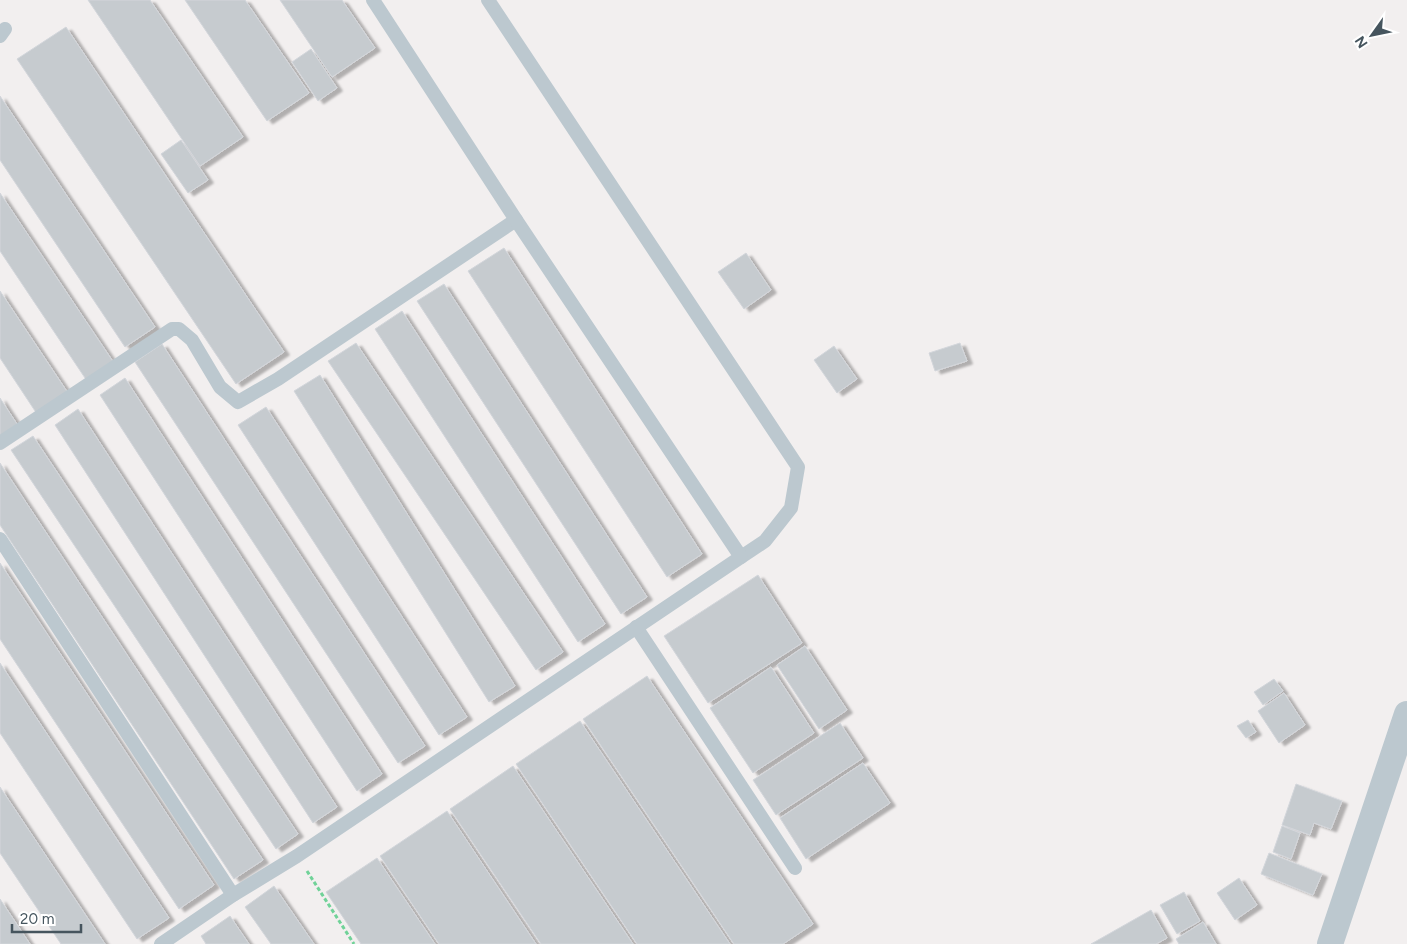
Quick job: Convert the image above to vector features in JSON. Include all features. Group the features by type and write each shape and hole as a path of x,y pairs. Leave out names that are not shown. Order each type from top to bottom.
{"street":[{"path":"1330,944 1407,714"}],"lane":[{"path":"373,0 516,220 741,558"},
{"path":"161,944 233,895 297,856 741,558 765,541 791,508 798,467 488,0"},
{"path":"0,444 172,330 179,328 192,340 220,387 238,402 278,379 516,220"},
{"path":"0,539 233,895"},
{"path":"636,627 795,868"}],"path":[{"path":"297,856 354,944"}],"building":[{"path":"88,0 150,0 243,137 200,166"},
{"path":"185,0 245,0 309,93 267,121"},
{"path":"280,0 342,0 375,48 332,77"},
{"path":"66,27 284,352 236,384 17,59"},
{"path":"311,49 337,88 318,101 292,62"},
{"path":"0,96 155,327 125,347 0,160"},
{"path":"181,140 208,180 188,193 161,154"},
{"path":"0,193 114,363 87,381 0,251"},
{"path":"504,248 702,554 667,577 468,271"},
{"path":"746,253 771,290 744,309 718,272"},
{"path":"444,284 647,597 621,614 417,301"},
{"path":"0,291 68,393 37,414 0,358"},
{"path":"402,311 605,624 578,642 375,329"},
{"path":"356,343 563,652 536,670 328,361"},
{"path":"960,343 967,361 935,371 929,353"},
{"path":"162,344 425,746 398,763 135,362"},
{"path":"834,346 857,379 837,393 814,360"},
{"path":"320,375 515,686 489,702 294,391"},
{"path":"125,378 382,774 357,791 100,395"},
{"path":"0,398 17,424 0,436"},
{"path":"266,407 467,717 439,735 238,425"},
{"path":"78,409 337,807 313,823 55,425"},
{"path":"33,436 298,834 276,849 11,450"},
{"path":"0,463 263,860 234,879 0,525"},
{"path":"0,563 214,885 179,909 0,639"},
{"path":"758,575 802,643 708,703 664,636"},
{"path":"805,646 847,710 819,729 777,665"},
{"path":"0,663 169,918 137,939 0,733"},
{"path":"771,667 814,733 753,773 710,708"},
{"path":"647,676 813,924 783,944 734,944 583,719"},
{"path":"1274,679 1283,691 1263,705 1254,692"},
{"path":"1284,693 1305,725 1279,743 1258,711"},
{"path":"1248,720 1256,732 1246,738 1237,726"},
{"path":"580,721 730,944 637,944 516,764"},
{"path":"840,723 863,758 776,815 753,780"},
{"path":"863,763 890,803 806,859 780,818"},
{"path":"513,766 633,944 541,944 450,809"},
{"path":"1296,784 1342,801 1331,829 1314,823 1310,835 1282,825"},
{"path":"0,787 105,944 61,944 0,853"},
{"path":"447,811 536,944 439,944 380,856"},
{"path":"1282,826 1300,833 1291,859 1273,852"},
{"path":"1269,853 1322,874 1313,895 1261,874"},
{"path":"377,858 435,944 361,944 326,892"},
{"path":"1239,878 1257,905 1235,920 1217,893"},
{"path":"274,886 314,944 271,944 245,907"},
{"path":"1184,892 1200,921 1177,934 1160,905"},
{"path":"0,899 30,944 0,944"},
{"path":"1151,910 1167,938 1156,944 1091,944"},
{"path":"230,916 249,944 206,944 201,936"},
{"path":"1203,922 1216,944 1179,944 1176,939"}]}
